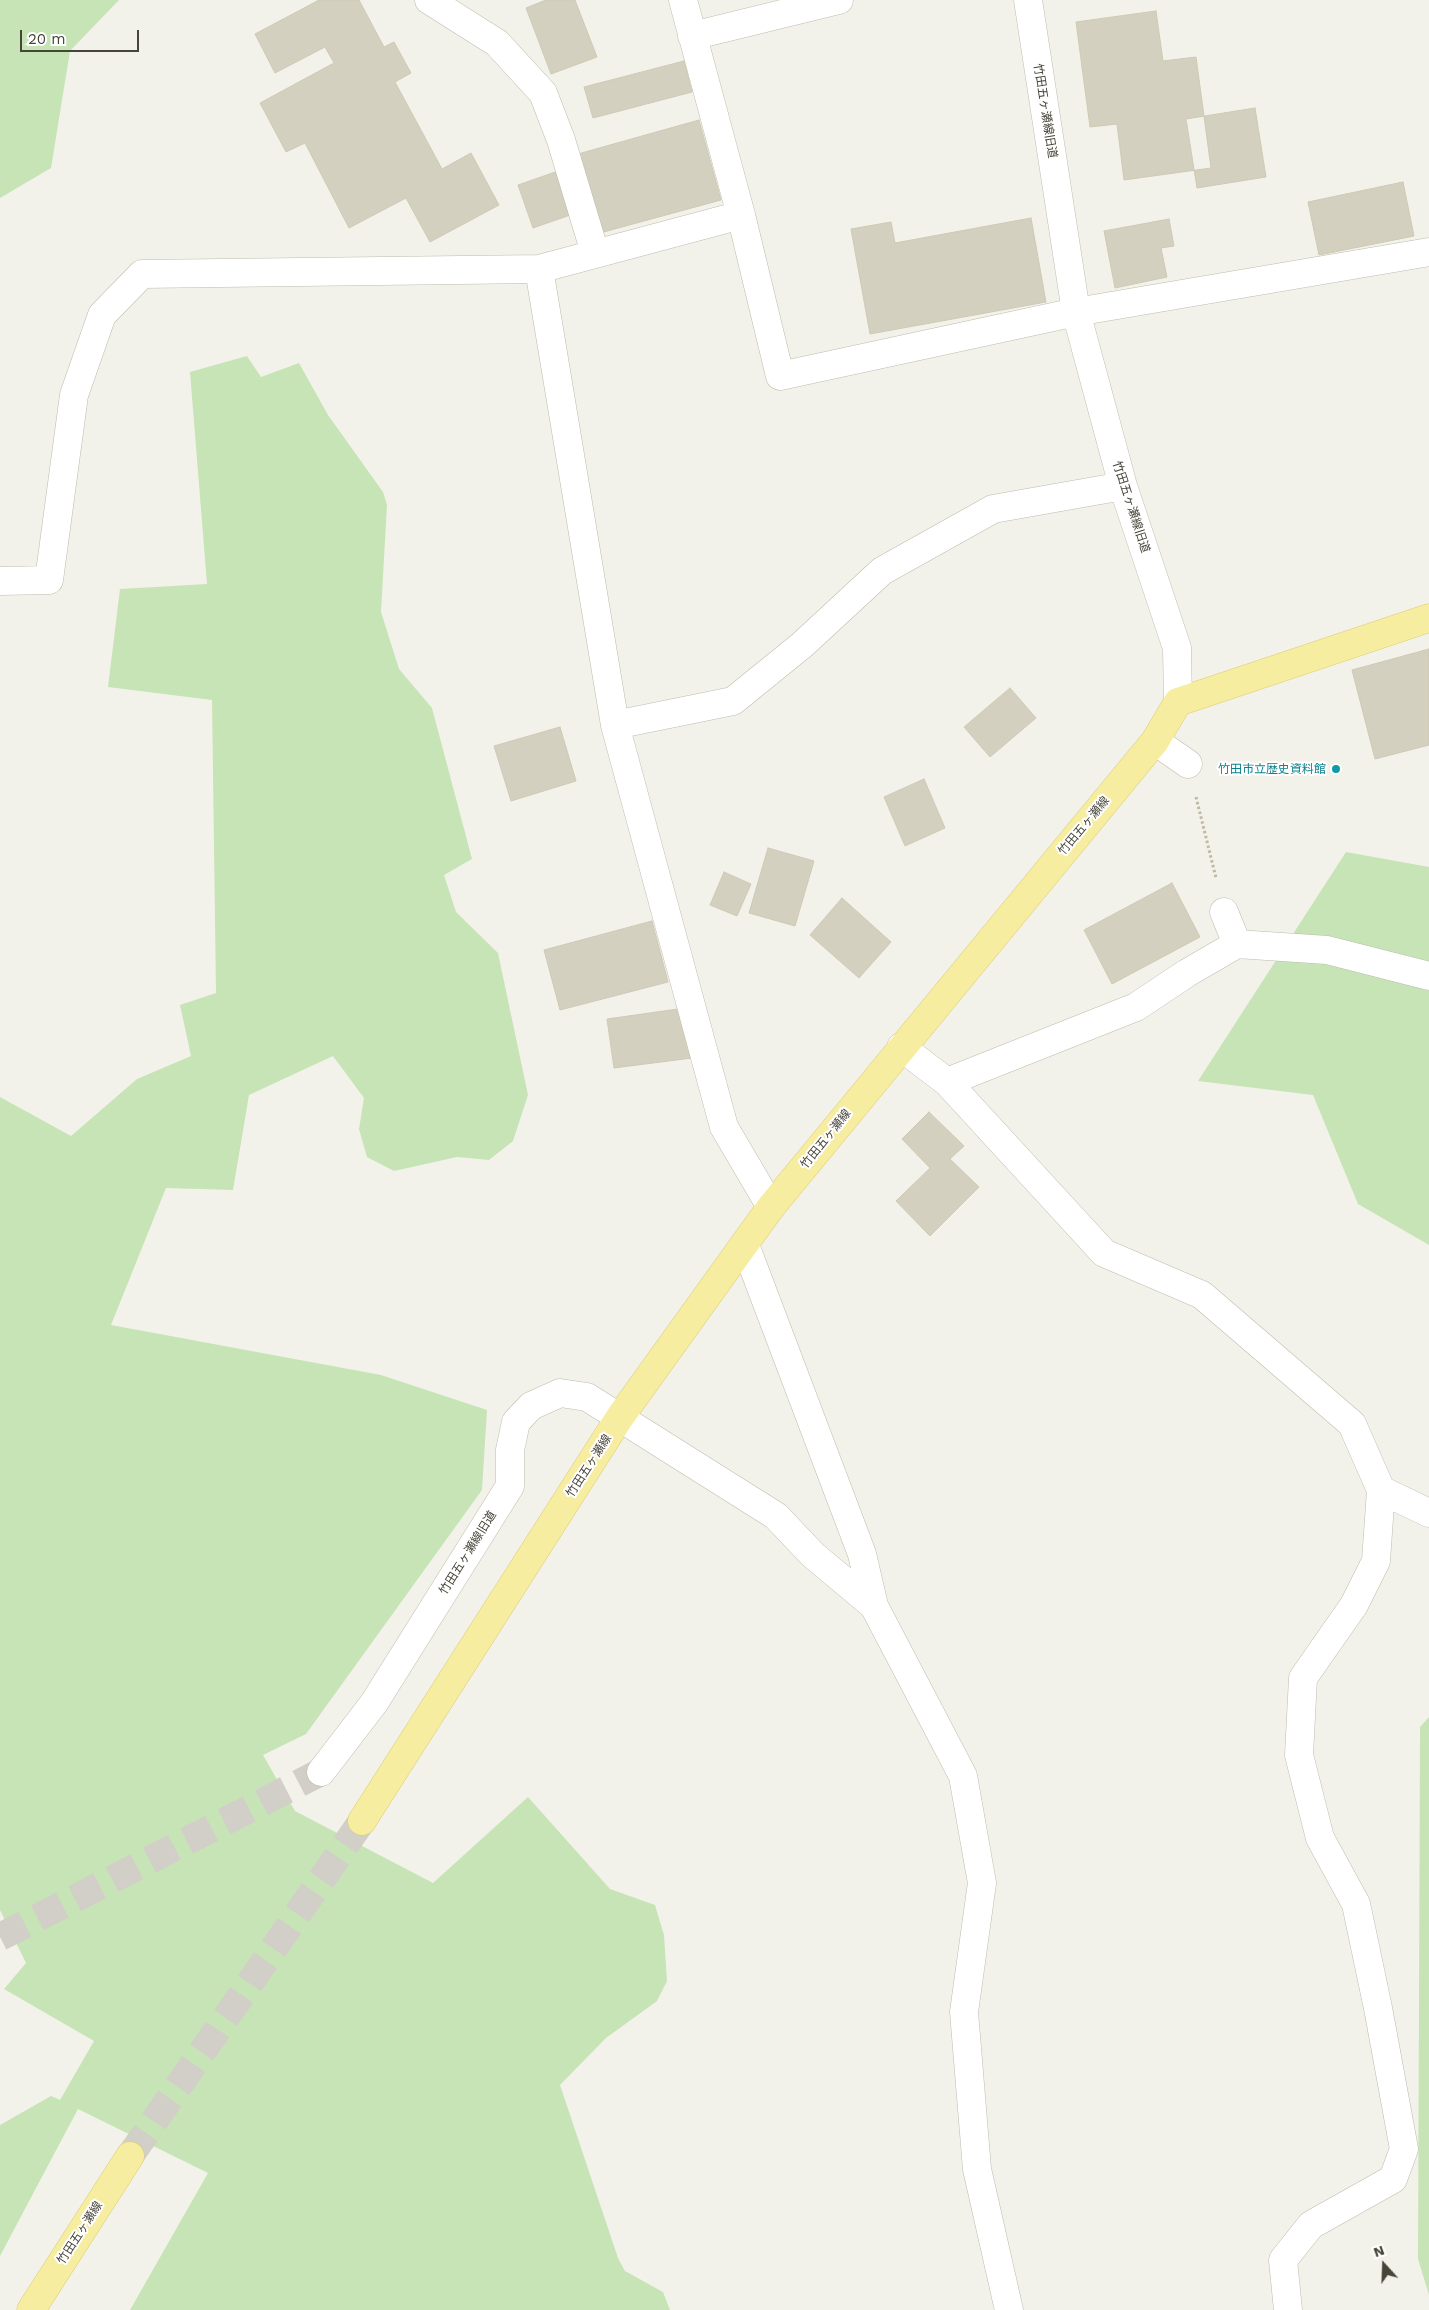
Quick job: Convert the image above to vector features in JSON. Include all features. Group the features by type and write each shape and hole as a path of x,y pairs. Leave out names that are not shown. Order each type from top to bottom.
{"main road":[{"path":"1178,702 1429,618"},
{"name":"竹田五ヶ瀬線","path":"362,1821 620,1417 771,1207 1155,741 1178,702"},
{"name":"竹田五ヶ瀬線","path":"30,2310 130,2156"}],"street":[{"path":"429,0 497,43 543,93 560,140 595,253"},
{"path":"683,0 741,215 780,376 1076,312 1429,252"},
{"path":"692,36 839,0"},
{"name":"竹田五ヶ瀬線旧道","path":"1028,0 1076,312 1122,486 1177,648 1178,702"},
{"path":"0,581 49,580 74,395 102,315 142,274 540,270 595,253 741,215"},
{"path":"540,270 615,726 724,1127 771,1207"},
{"path":"615,726 733,702 802,645 882,571 994,509 1122,486"},
{"path":"1155,741 1188,764"},
{"path":"1224,912 1237,944"},
{"path":"947,1082 1136,1008 1187,973 1237,944 1327,950 1429,976"},
{"path":"901,1047 947,1082 1104,1253 1202,1295 1352,1424 1381,1490 1376,1561 1354,1605 1304,1678 1299,1755 1320,1838 1356,1904 1378,2008 1404,2149 1393,2179 1311,2225 1283,2260 1288,2310"},
{"path":"745,1245 862,1554 874,1606 963,1776 982,1883 964,2012 965,2031 977,2169 1009,2310"},
{"name":"竹田五ヶ瀬線旧道","path":"321,1772 374,1703 510,1486 510,1450 516,1422 530,1406 560,1393 587,1397 776,1516 813,1554 874,1606"},
{"path":"1381,1490 1429,1512"}],"path":[{"path":"1188,764 1224,912"}],"green space":[{"path":"0,0 119,0 70,51 51,168 0,198"},
{"path":"247,356 261,377 299,363 328,415 383,492 387,505 381,612 399,669 432,708 472,859 444,875 456,912 498,953 528,1095 513,1141 489,1160 457,1157 394,1171 367,1157 359,1129 364,1098 333,1056 249,1095 233,1190 166,1188 111,1325 381,1375 487,1410 482,1490 306,1734 263,1755 295,1811 433,1883 528,1797 610,1889 655,1905 664,1935 667,1981 657,2001 606,2038 560,2085 618,2258 625,2271 663,2292 670,2310 130,2310 208,2173 78,2109 0,2256 0,2125 51,2096 60,2100 94,2041 4,1989 26,1963 0,1910 0,1097 71,1136 137,1079 191,1056 180,1005 216,993 212,700 108,687 120,589 207,584 190,372"},
{"path":"1346,852 1429,867 1429,1245 1358,1204 1313,1095 1198,1081"},
{"path":"1429,1717 1429,2295 1418,2259 1420,1727"}],"building":[{"path":"319,0 359,0 384,47 394,42 411,73 395,82 442,169 471,153 499,205 430,242 406,198 349,228 305,143 286,152 260,103 334,63 325,47 275,73 255,34"},
{"path":"546,0 575,0 597,57 551,74 526,8"},
{"path":"1156,11 1163,61 1196,57 1211,168 1124,180 1117,124 1090,127 1076,22"},
{"path":"684,61 692,92 593,118 584,87"},
{"path":"1255,108 1266,177 1197,188 1186,119"},
{"path":"699,120 721,200 600,233 578,154"},
{"path":"561,170 576,213 533,228 518,185"},
{"path":"1403,182 1414,236 1319,255 1308,202"},
{"path":"1031,218 1046,302 870,334 851,229 891,222 895,243"},
{"path":"1169,219 1174,246 1161,248 1167,277 1115,288 1104,231"},
{"path":"1429,649 1429,745 1375,759 1352,670"},
{"path":"1010,688 1036,718 990,757 964,727"},
{"path":"560,727 576,781 511,801 494,746"},
{"path":"924,779 945,828 905,846 884,797"},
{"path":"768,848 814,861 795,926 749,913"},
{"path":"724,872 751,884 737,916 710,905"},
{"path":"1172,883 1200,937 1112,984 1084,930"},
{"path":"842,898 891,942 859,978 810,935"},
{"path":"652,921 668,982 560,1010 544,950"},
{"path":"685,1008 692,1058 614,1068 607,1019"},
{"path":"929,1112 964,1146 950,1159 979,1187 930,1236 896,1201 930,1168 902,1139"}],"tunnel":[{"path":"0,1937 321,1772"},
{"path":"130,2156 362,1821"}],"place":[{"name":"竹田市立歴史資料館","path":"1336,769"}]}
